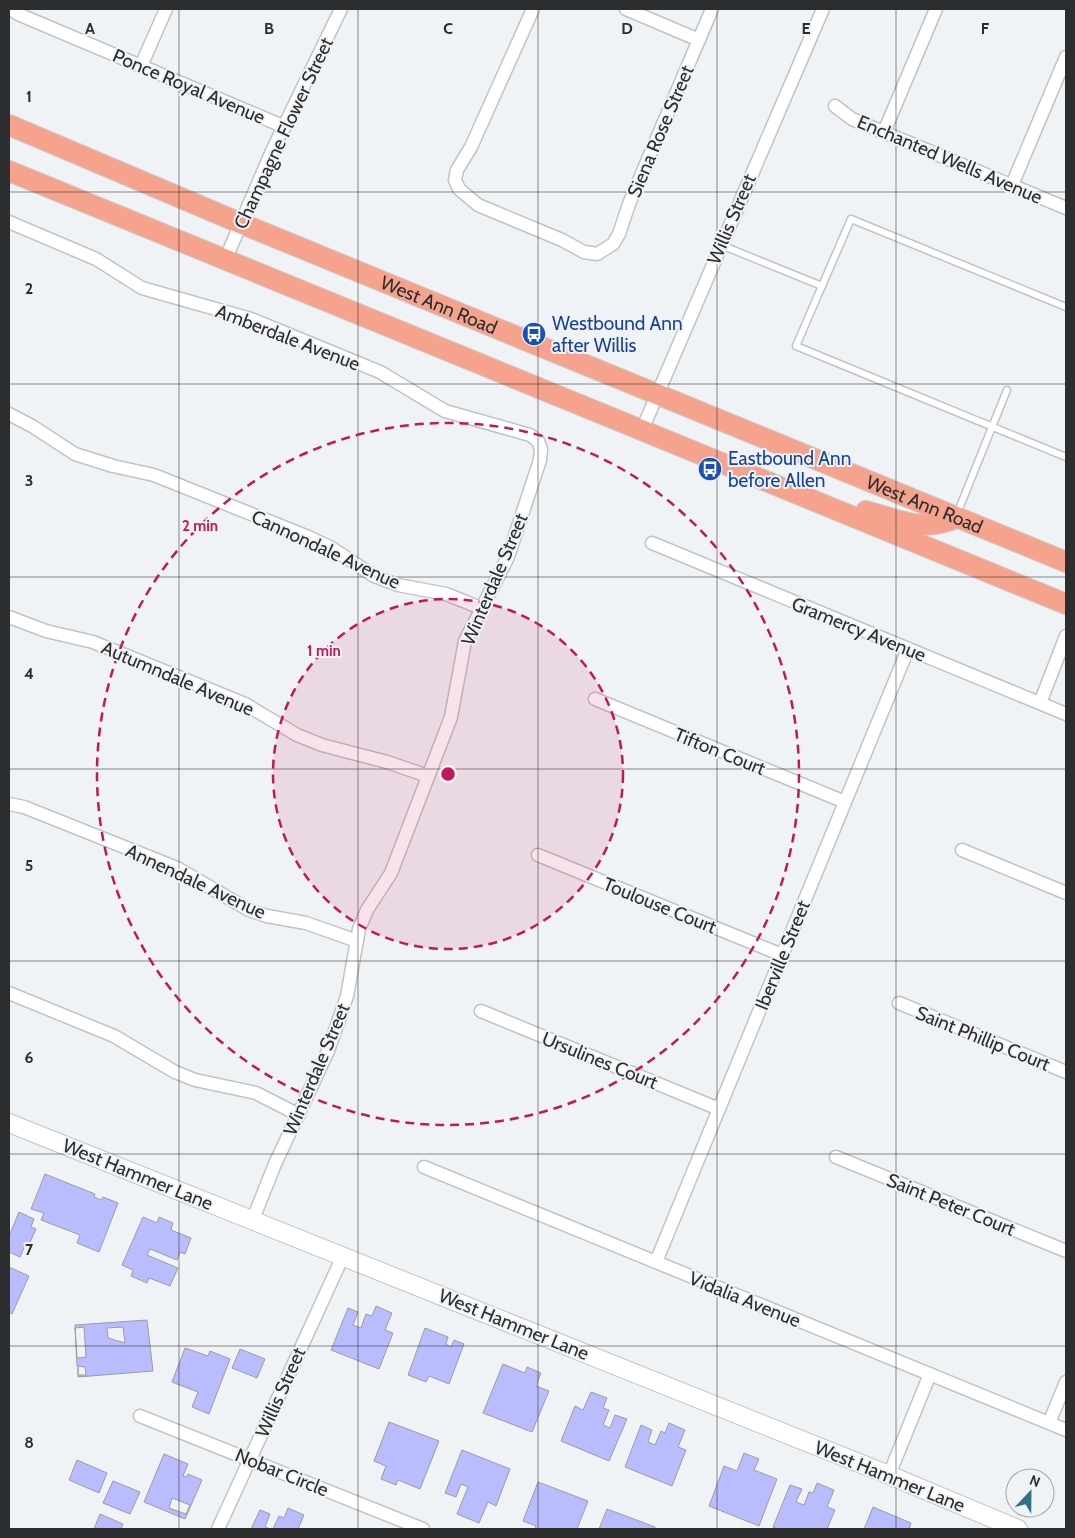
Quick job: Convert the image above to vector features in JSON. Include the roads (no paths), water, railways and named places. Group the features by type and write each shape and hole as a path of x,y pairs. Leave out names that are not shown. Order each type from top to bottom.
{"main road":[{"name":"West Ann Road","path":"9,125 240,223 1066,562"},
{"name":"West Ann Road","path":"9,171 226,258 1066,604"},
{"path":"792,492 922,526 941,524 956,518"}],"street":[{"name":"Ponce Royal Avenue","path":"10,9 285,127"},
{"path":"141,66 166,9"},
{"name":"Champagne Flower Street","path":"226,258 240,223 341,9"},
{"name":"Siena Rose Street","path":"533,9 471,147 457,170 455,180 459,189 478,205 562,240 584,252 597,254 613,244 619,234 629,204 712,9"},
{"path":"626,9 699,40"},
{"name":"Willis Street","path":"642,430 720,244 823,9"},
{"path":"884,132 936,9"},
{"path":"1012,185 1066,57"},
{"name":"Enchanted Wells Avenue","path":"835,106 852,118 1066,208"},
{"name":"Amberdale Avenue","path":"9,222 96,259 142,288 251,319 380,372 445,411 518,430 530,434 538,441"},
{"name":"Cannondale Avenue","path":"9,414 32,426 75,454 113,466 154,475 330,547 374,576 398,585 446,594 481,608"},
{"name":"Winterdale Street","path":"253,1220 275,1164 328,1051 347,996 357,942 367,910 391,873 451,717 465,641 508,557 537,474 542,449 538,441"},
{"name":"Gramercy Avenue","path":"652,543 1066,714"},
{"name":"Autumndale Avenue","path":"9,617 46,631 93,642 245,704 297,735 322,745 388,762 428,776"},
{"path":"1040,703 1066,636"},
{"name":"Iberville Street","path":"656,1262 908,649"},
{"name":"Tifton Court","path":"595,699 845,802"},
{"name":"Annendale Avenue","path":"9,804 24,807 177,868 249,910 268,916 306,922 357,942"},
{"path":"962,850 1066,893"},
{"name":"Toulouse Court","path":"538,855 782,955"},
{"path":"9,993 114,1036 175,1072 194,1080 256,1093 299,1115"},
{"name":"Saint Phillip Court","path":"899,1003 1066,1072"},
{"name":"Ursulines Court","path":"481,1011 719,1109"},
{"name":"West Hammer Lane","path":"9,1123 889,1475 1018,1529"},
{"name":"Saint Peter Court","path":"836,1157 1066,1251"},
{"name":"Vidalia Avenue","path":"424,1167 1066,1430"},
{"name":"Willis Street","path":"218,1529 343,1256"},
{"path":"889,1475 930,1374"},
{"path":"1049,1423 1066,1382"},
{"name":"Nobar Circle","path":"140,1416 423,1529"}],"lane":[{"path":"1066,307 850,219 796,346 1066,457"},
{"path":"720,244 822,286"},
{"path":"956,518 1007,390"}],"place":[{"name":"Westbound Ann after Willis","path":"534,334"},
{"name":"Eastbound Ann before Allen","path":"710,469"}]}
